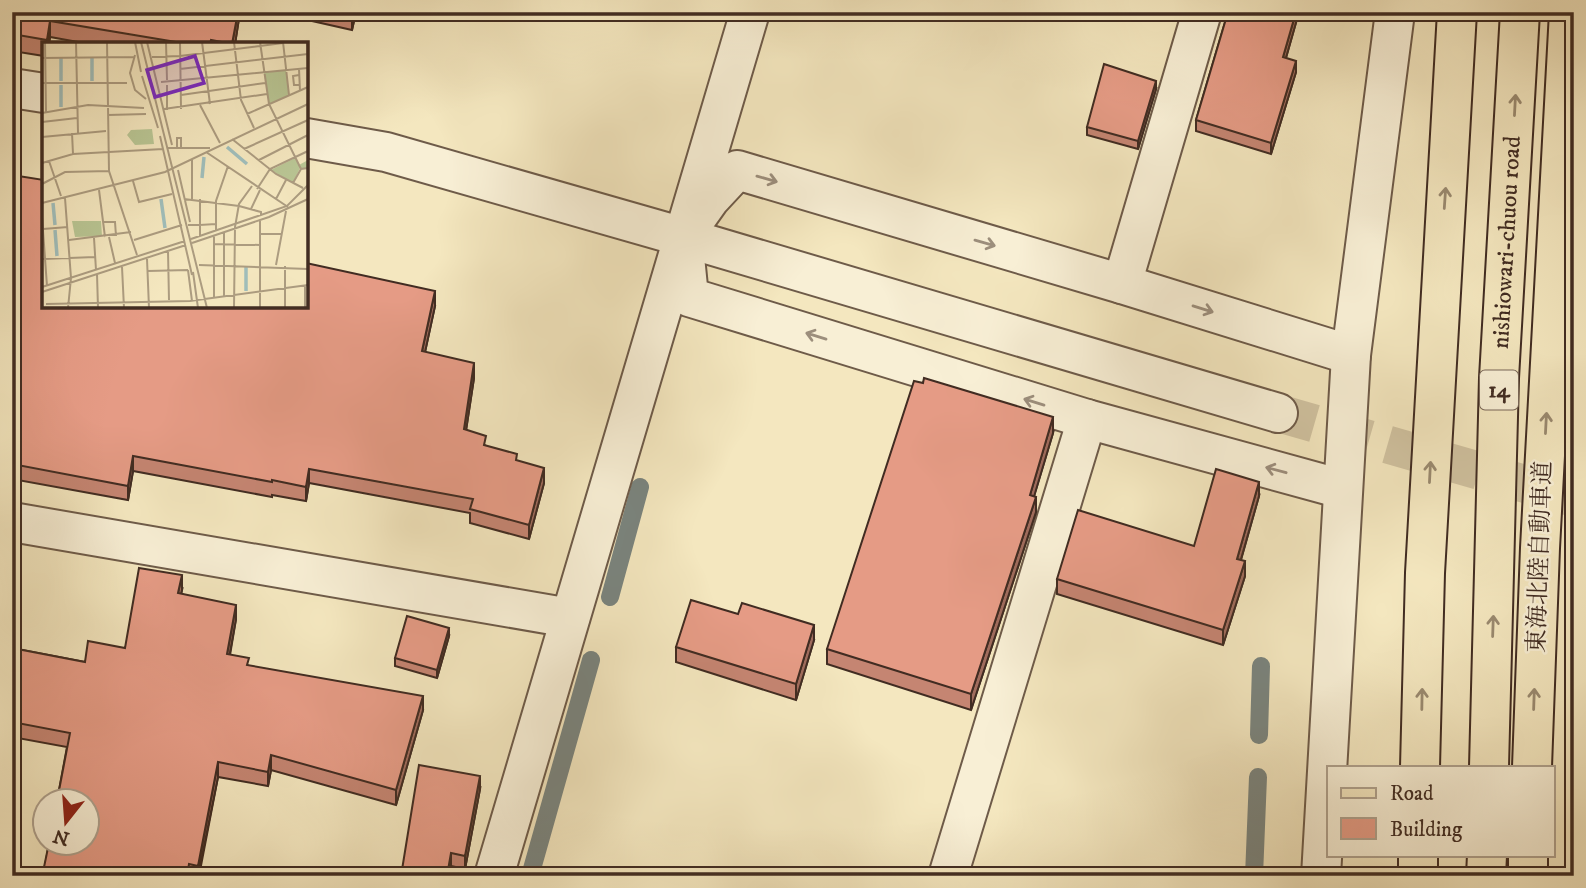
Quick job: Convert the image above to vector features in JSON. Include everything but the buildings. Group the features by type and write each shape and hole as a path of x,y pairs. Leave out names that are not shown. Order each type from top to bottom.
{"main road":[{"path":"1420,766 1424,573 1457,12"},
{"name":"nishiowari-chuou road","path":"1489,766 1499,379 1520,12"},
{"name":"東海北陸自動車道","path":"1532,766 1561,119 1569,12"},
{"path":"1418,856 1418,876"},
{"path":"1486,876 1487,856"},
{"path":"1528,856 1528,876"}],"street":[{"path":"494,876 750,12"},
{"path":"1122,284 1202,12"},
{"path":"1321,876 1351,355 1395,12"},
{"path":"12,88 42,93"},
{"path":"308,138 386,152 1278,413"},
{"path":"1342,489 1087,419 689,297 683,237 710,199 737,170 1351,355"},
{"path":"948,876 1087,419"},
{"path":"12,522 570,618"}],"waterway":[{"path":"610,597 640,487"},
{"path":"530,876 591,660"},
{"path":"1259,735 1261,666"},
{"path":"1254,876 1258,777"}],"tunnel":[{"path":"1278,413 1574,498"}]}
